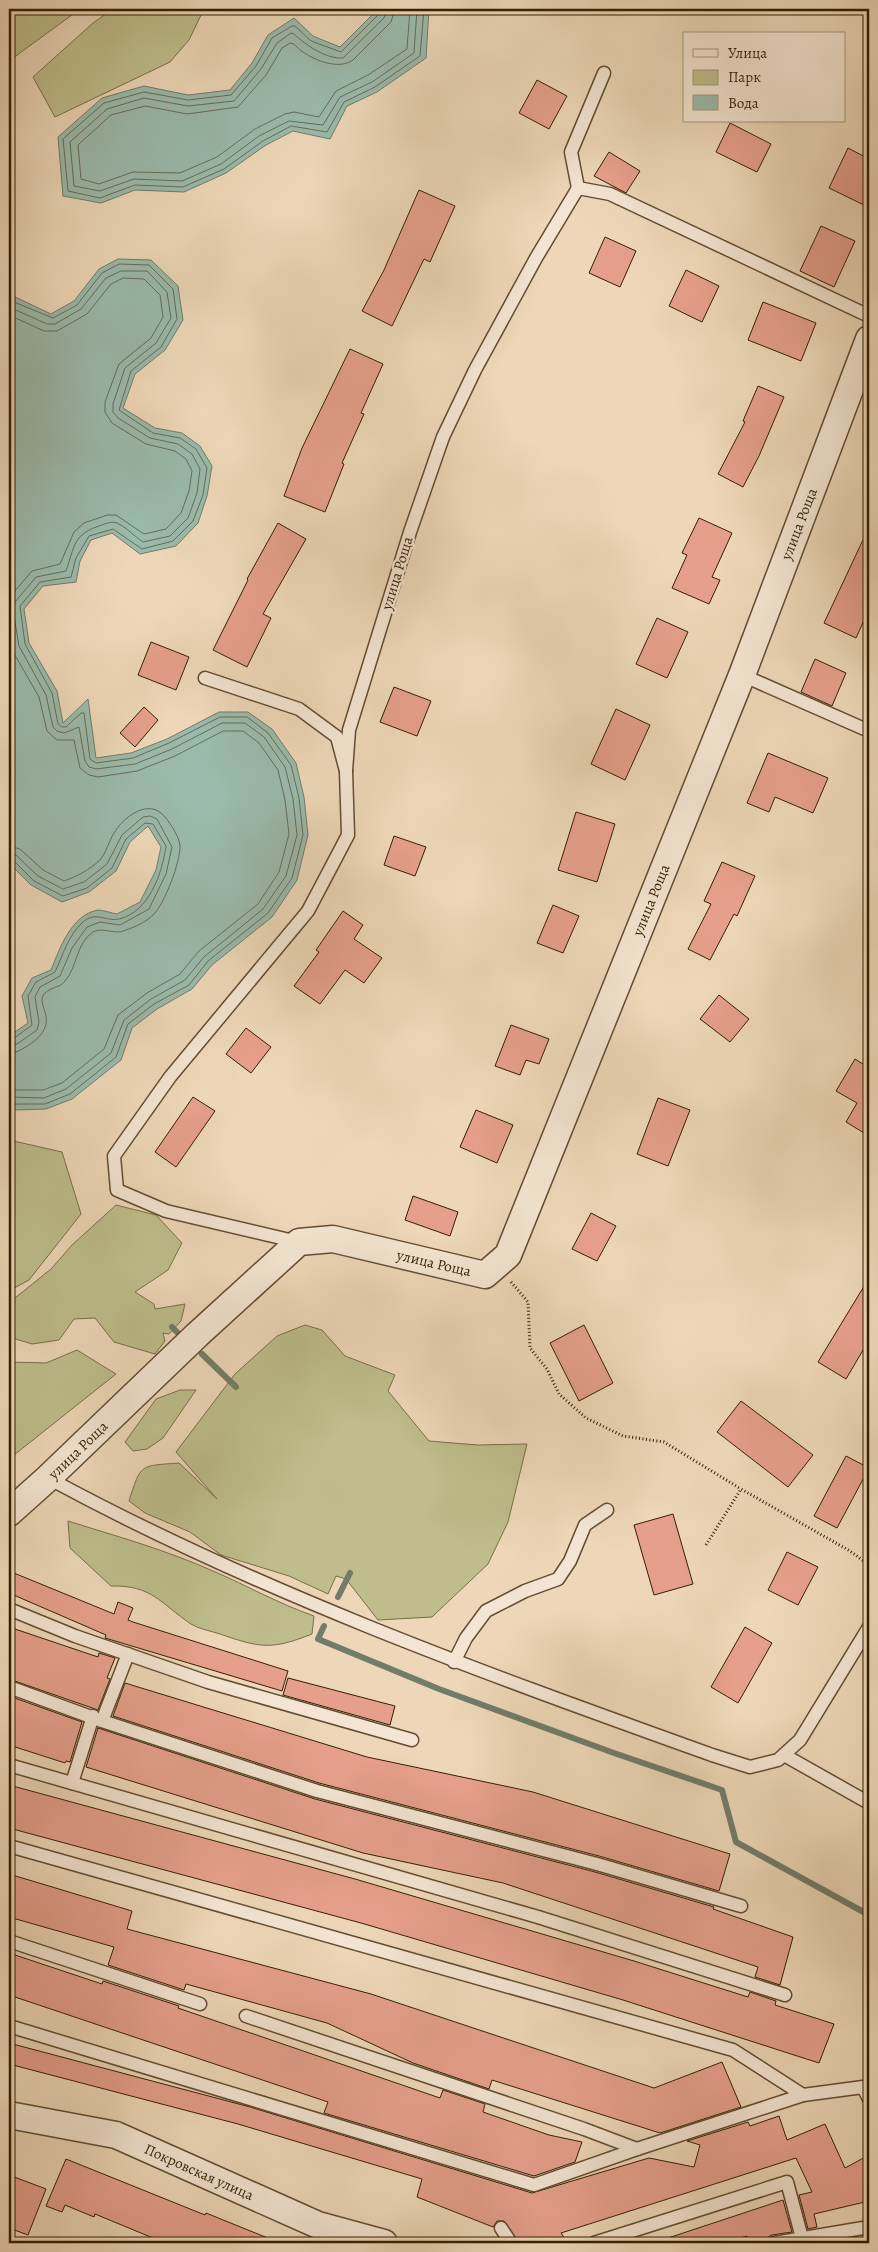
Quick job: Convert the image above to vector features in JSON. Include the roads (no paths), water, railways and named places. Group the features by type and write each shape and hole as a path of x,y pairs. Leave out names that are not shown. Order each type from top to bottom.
{"street":[{"name":"улица Роща","path":"9,1513 197,1335 299,1242 333,1239 485,1274 508,1255 742,675 869,339"},
{"name":"Покровская улица","path":"9,2115 116,2135 318,2225 384,2243"}],"lane":[{"path":"604,73 571,152 578,188 610,194 869,316"},
{"name":"улица Роща","path":"299,1242 166,1211 117,1190 114,1156 170,1077 308,911 348,835 346,771 350,730 410,532 443,437 475,370 578,188"},
{"path":"742,675 869,731"},
{"name":"улица Роща","path":"204,678 299,709 337,737 346,771"},
{"path":"48,1478 114,1514 278,1590 454,1662 750,1767 778,1760 800,1740 869,1627"},
{"path":"454,1662 466,1638 486,1611 525,1591 558,1579 570,1561 585,1525 607,1510"},
{"path":"9,1609 208,1682 412,1740"},
{"path":"72,1783 98,1719 128,1654"},
{"path":"9,1687 98,1719 317,1791 597,1864 741,1906"},
{"path":"784,1755 869,1803"},
{"path":"9,1765 538,1917 785,1995"},
{"path":"9,1846 733,2050 803,2095"},
{"path":"9,1941 200,2004"},
{"path":"246,2016 584,2128 637,2149"},
{"path":"9,2026 534,2185 803,2095 863,2087 869,2099"},
{"path":"594,2243 787,2182 802,2238"},
{"path":"774,2243 869,2227"},
{"path":"501,2228 510,2243"},
{"path":"844,2230 845,2243"}],"water":[{"path":"378,9 429,9 426,58 377,92 347,106 330,139 293,131 266,145 226,173 184,192 135,190 101,203 63,196 58,137 102,98 144,86 188,95 230,90 252,63 268,35 294,18 313,36 340,47"},
{"path":"118,259 151,260 178,286 183,320 165,350 135,374 123,408 155,428 182,433 200,446 212,466 207,496 198,523 176,546 140,554 112,533 91,540 80,561 76,582 43,586 24,609 29,643 57,691 63,723 88,699 96,758 131,753 167,739 219,712 248,712 272,729 296,763 304,797 308,835 297,880 272,917 212,965 192,989 157,1009 132,1028 121,1060 72,1099 46,1109 13,1110 9,1108 9,1036 28,1023 22,996 32,978 51,970 68,934 81,918 98,910 117,914 140,902 156,870 161,847 148,826 130,842 116,871 89,892 62,902 31,885 9,863 9,294 51,314 74,301 99,269"}],"waterway":[{"path":"172,1327 181,1336"},
{"path":"202,1354 236,1387"},
{"path":"338,1597 350,1573"},
{"path":"324,1626 318,1639 439,1689 722,1790 736,1842 869,1915"}]}
